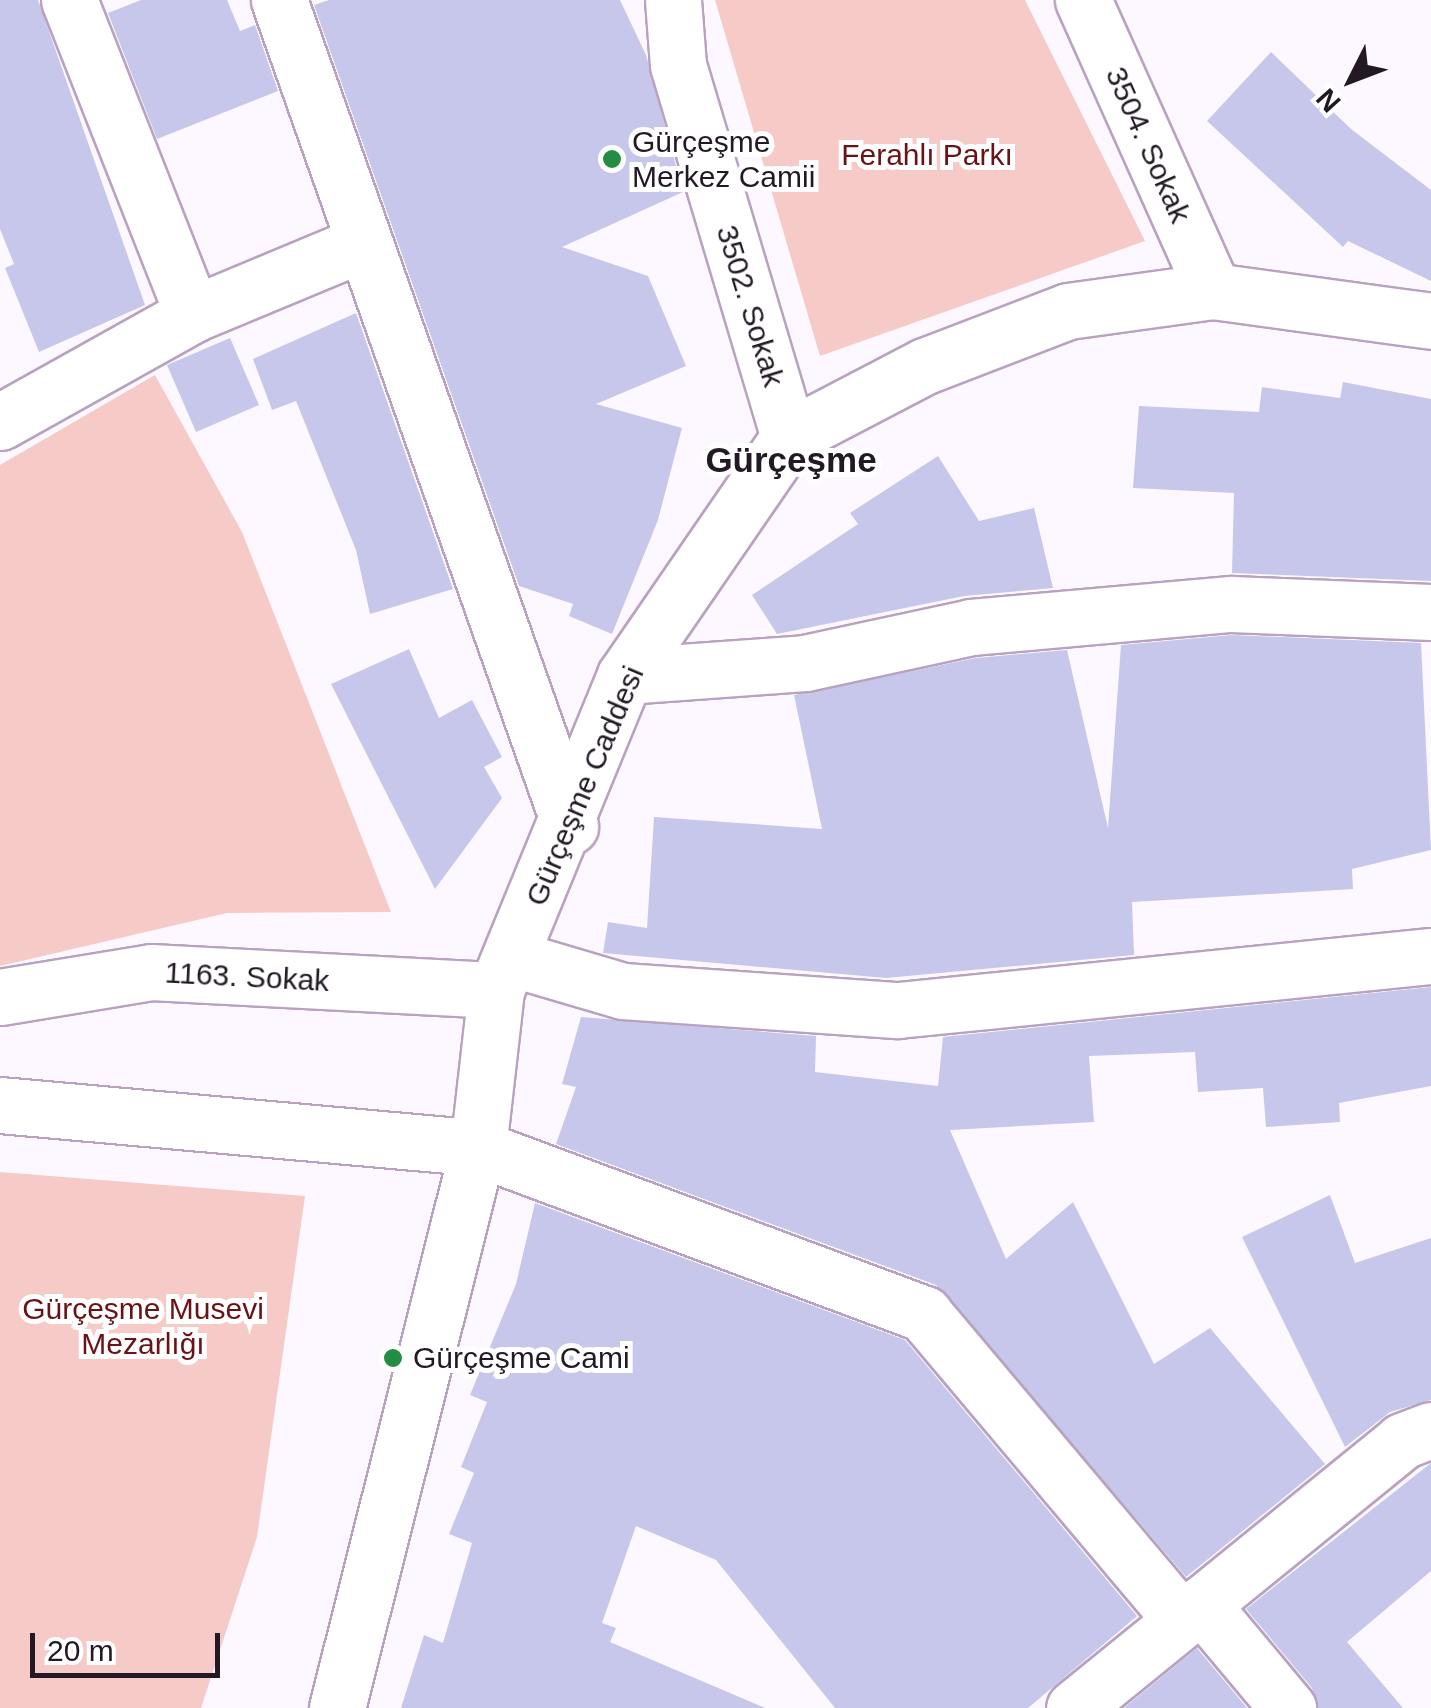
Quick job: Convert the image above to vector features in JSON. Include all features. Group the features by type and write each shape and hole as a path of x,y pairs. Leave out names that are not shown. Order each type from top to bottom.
{"street":[{"path":"69,0 192,314"},
{"path":"279,0 361,244 570,826"},
{"name":"3502. Sokak","path":"672,0 678,65 789,437"},
{"name":"3504. Sokak","path":"1083,0 1213,291"},
{"path":"0,422 192,314 361,244"},
{"name":"Gürçeşme Caddesi","path":"337,1708 478,1148 504,974 570,826 626,676 789,437 926,366 1068,311 1213,291 1431,321"},
{"path":"626,676 805,664 971,627 1232,604 1431,612"},
{"name":"1163. Sokak","path":"0,997 151,972 504,974 623,991 898,1010 1431,956"},
{"path":"0,1105 478,1148 924,1314 1190,1611 1288,1708"},
{"path":"1074,1708 1402,1441 1431,1430"}],"green space":[{"name":"Ferahlı Parkı","path":"715,0 1025,0 1145,241 820,356"},
{"path":"155,375 242,532 391,912 227,913 0,966 0,465"},
{"name":"Gürçeşme Musevi Mezarlığı","path":"0,1172 305,1196 257,1537 201,1708 0,1708"}],"building":[{"path":"0,0 38,0 145,305 39,352 5,268 14,264 0,229"},
{"path":"141,0 227,0 240,31 255,25 278,91 157,139 108,13"},
{"path":"329,0 620,0 646,55 683,192 562,247 648,276 686,366 596,404 682,428 658,520 612,634 569,616 573,604 519,586 314,5"},
{"path":"1271,52 1351,129 1431,190 1431,281 1348,241 1343,247 1207,121"},
{"path":"356,313 453,589 370,614 356,550 296,401 272,410 253,359"},
{"path":"230,338 259,405 196,432 167,365"},
{"path":"1343,382 1431,399 1431,581 1232,573 1234,493 1133,488 1139,406 1259,412 1262,387 1340,398"},
{"path":"938,456 979,521 1034,508 1053,588 964,596 777,634 752,595 858,524 850,513"},
{"path":"1232,635 1421,643 1431,850 1352,869 1353,889 1132,902 1134,955 886,978 603,953 608,922 647,928 654,817 822,829 794,695 976,658 1067,650 1108,828 1121,645"},
{"path":"409,649 439,718 472,700 502,757 484,767 502,798 435,889 331,684"},
{"path":"1431,987 1431,1086 1339,1103 1340,1122 1266,1127 1263,1088 1198,1092 1195,1052 1089,1056 1094,1122 950,1130 1006,1259 1073,1202 1154,1364 1210,1328 1325,1464 1186,1577 936,1285 556,1144 576,1087 562,1084 581,1017 816,1036 815,1072 938,1086 943,1037"},
{"path":"1330,1195 1355,1263 1431,1238 1431,1400 1390,1412 1345,1447 1242,1237"},
{"path":"535,1203 905,1340 1137,1616 1028,1708 835,1708 716,1560 636,1526 602,1623 616,1628 610,1642 765,1708 401,1708 424,1635 443,1643 472,1543 449,1534 474,1473 461,1467 487,1402 470,1395 516,1284"},
{"path":"1431,1463 1431,1571 1347,1642 1403,1708 1318,1708 1312,1688 1246,1609"},
{"path":"1197,1648 1247,1708 1124,1708"}],"place":[{"name":"Gürçeşme Merkez Camii","path":"612,159"},
{"name":"Gürçeşme Cami","path":"393,1358"}],"district":[{"name":"Gürçeşme","path":"791,460"}]}
